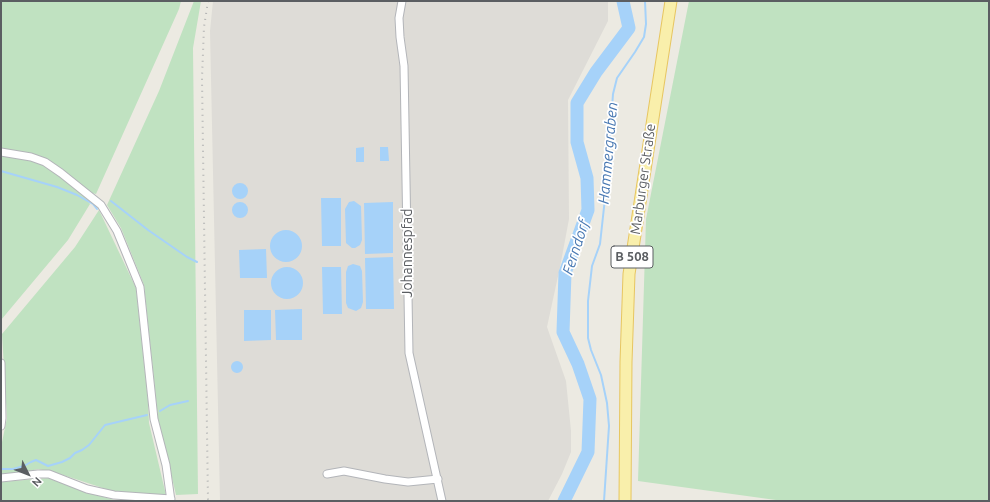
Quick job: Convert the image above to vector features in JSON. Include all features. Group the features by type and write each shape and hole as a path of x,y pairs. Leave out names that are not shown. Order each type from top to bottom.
{"main road":[{"name":"Marburger Straße","path":"625,501 626,362 629,274 670,1"}],"street":[{"name":"Johannespfad","path":"402,1 399,18 404,66 408,353 442,501"},
{"path":"1,152 31,157 45,162 62,173 101,205 117,231 140,288 154,419 166,465 171,500 114,495 87,489 48,474 1,478"},
{"path":"1,363 1,426"},
{"path":"327,474 344,471 408,482 438,479"}],"shaded area":[{"path":"213,1 608,1 608,21 568,100 569,219 547,327 566,381 571,431 571,452 562,474 548,501 220,501 210,31"}],"green space":[{"path":"1,1 181,1 179,9 96,194 80,190 90,204 68,240 1,320"},
{"path":"194,1 201,1 193,48 198,494 176,495 158,418 144,285 121,228 107,205 159,91"},
{"path":"689,1 989,1 989,501 783,501 638,481 646,219"},
{"path":"99,210 136,288 149,423 166,495 115,492 57,473 38,469 1,478 1,447 7,418 2,334 75,247"},
{"path":"48,478 86,492 114,500 135,501 1,501 1,482"}],"water":[{"path":"364,147 364,162 356,162 356,148"},
{"path":"380,147 388,147 389,161 380,161"},
{"path":"240,183 247,188 248,191 243,198 240,199 233,194 232,191 237,184"},
{"path":"321,198 341,198 341,246 322,246"},
{"path":"354,201 361,206 362,240 360,245 352,248 346,243 345,209 349,202"},
{"path":"240,202 247,207 248,210 243,217 240,218 233,213 232,210 237,203"},
{"path":"393,202 393,253 365,254 364,203"},
{"path":"283,230 289,230 299,237 302,246 301,252 295,259 289,262 283,262 273,255 270,249 270,243 277,233"},
{"path":"266,249 267,278 240,278 239,250"},
{"path":"393,257 394,309 366,309 365,258"},
{"path":"353,264 360,266 362,271 363,302 361,308 356,311 348,308 346,303 346,272 348,266"},
{"path":"284,267 290,267 299,271 303,283 299,295 290,299 284,299 275,295 271,286 271,280 275,271"},
{"path":"322,267 341,267 342,314 323,314"},
{"path":"302,309 302,340 276,340 275,310"},
{"path":"244,310 271,310 271,340 244,341"},
{"path":"239,361 242,362 242,372 235,373 232,372 231,365 232,362"}],"waterway":[{"name":"Ferndorf","path":"564,501 588,452 590,399 578,364 563,332 565,273 588,210 587,178 577,142 577,103 596,72 629,28 623,1"},
{"name":"Hammergraben","path":"604,501 609,426 607,403 601,375 588,338 588,301 592,266 600,244 606,189 613,94 617,78 644,37 646,24 645,1"},
{"path":"1,171 57,187 77,195 93,204 97,209"},
{"path":"111,201 148,230 187,257 197,262"},
{"path":"160,411 170,405 188,401"},
{"path":"1,469 13,469 24,466 36,460 48,466 62,462 89,445 105,425 147,415"}],"railway":[{"path":"208,1 204,27 202,78 208,501"}]}
